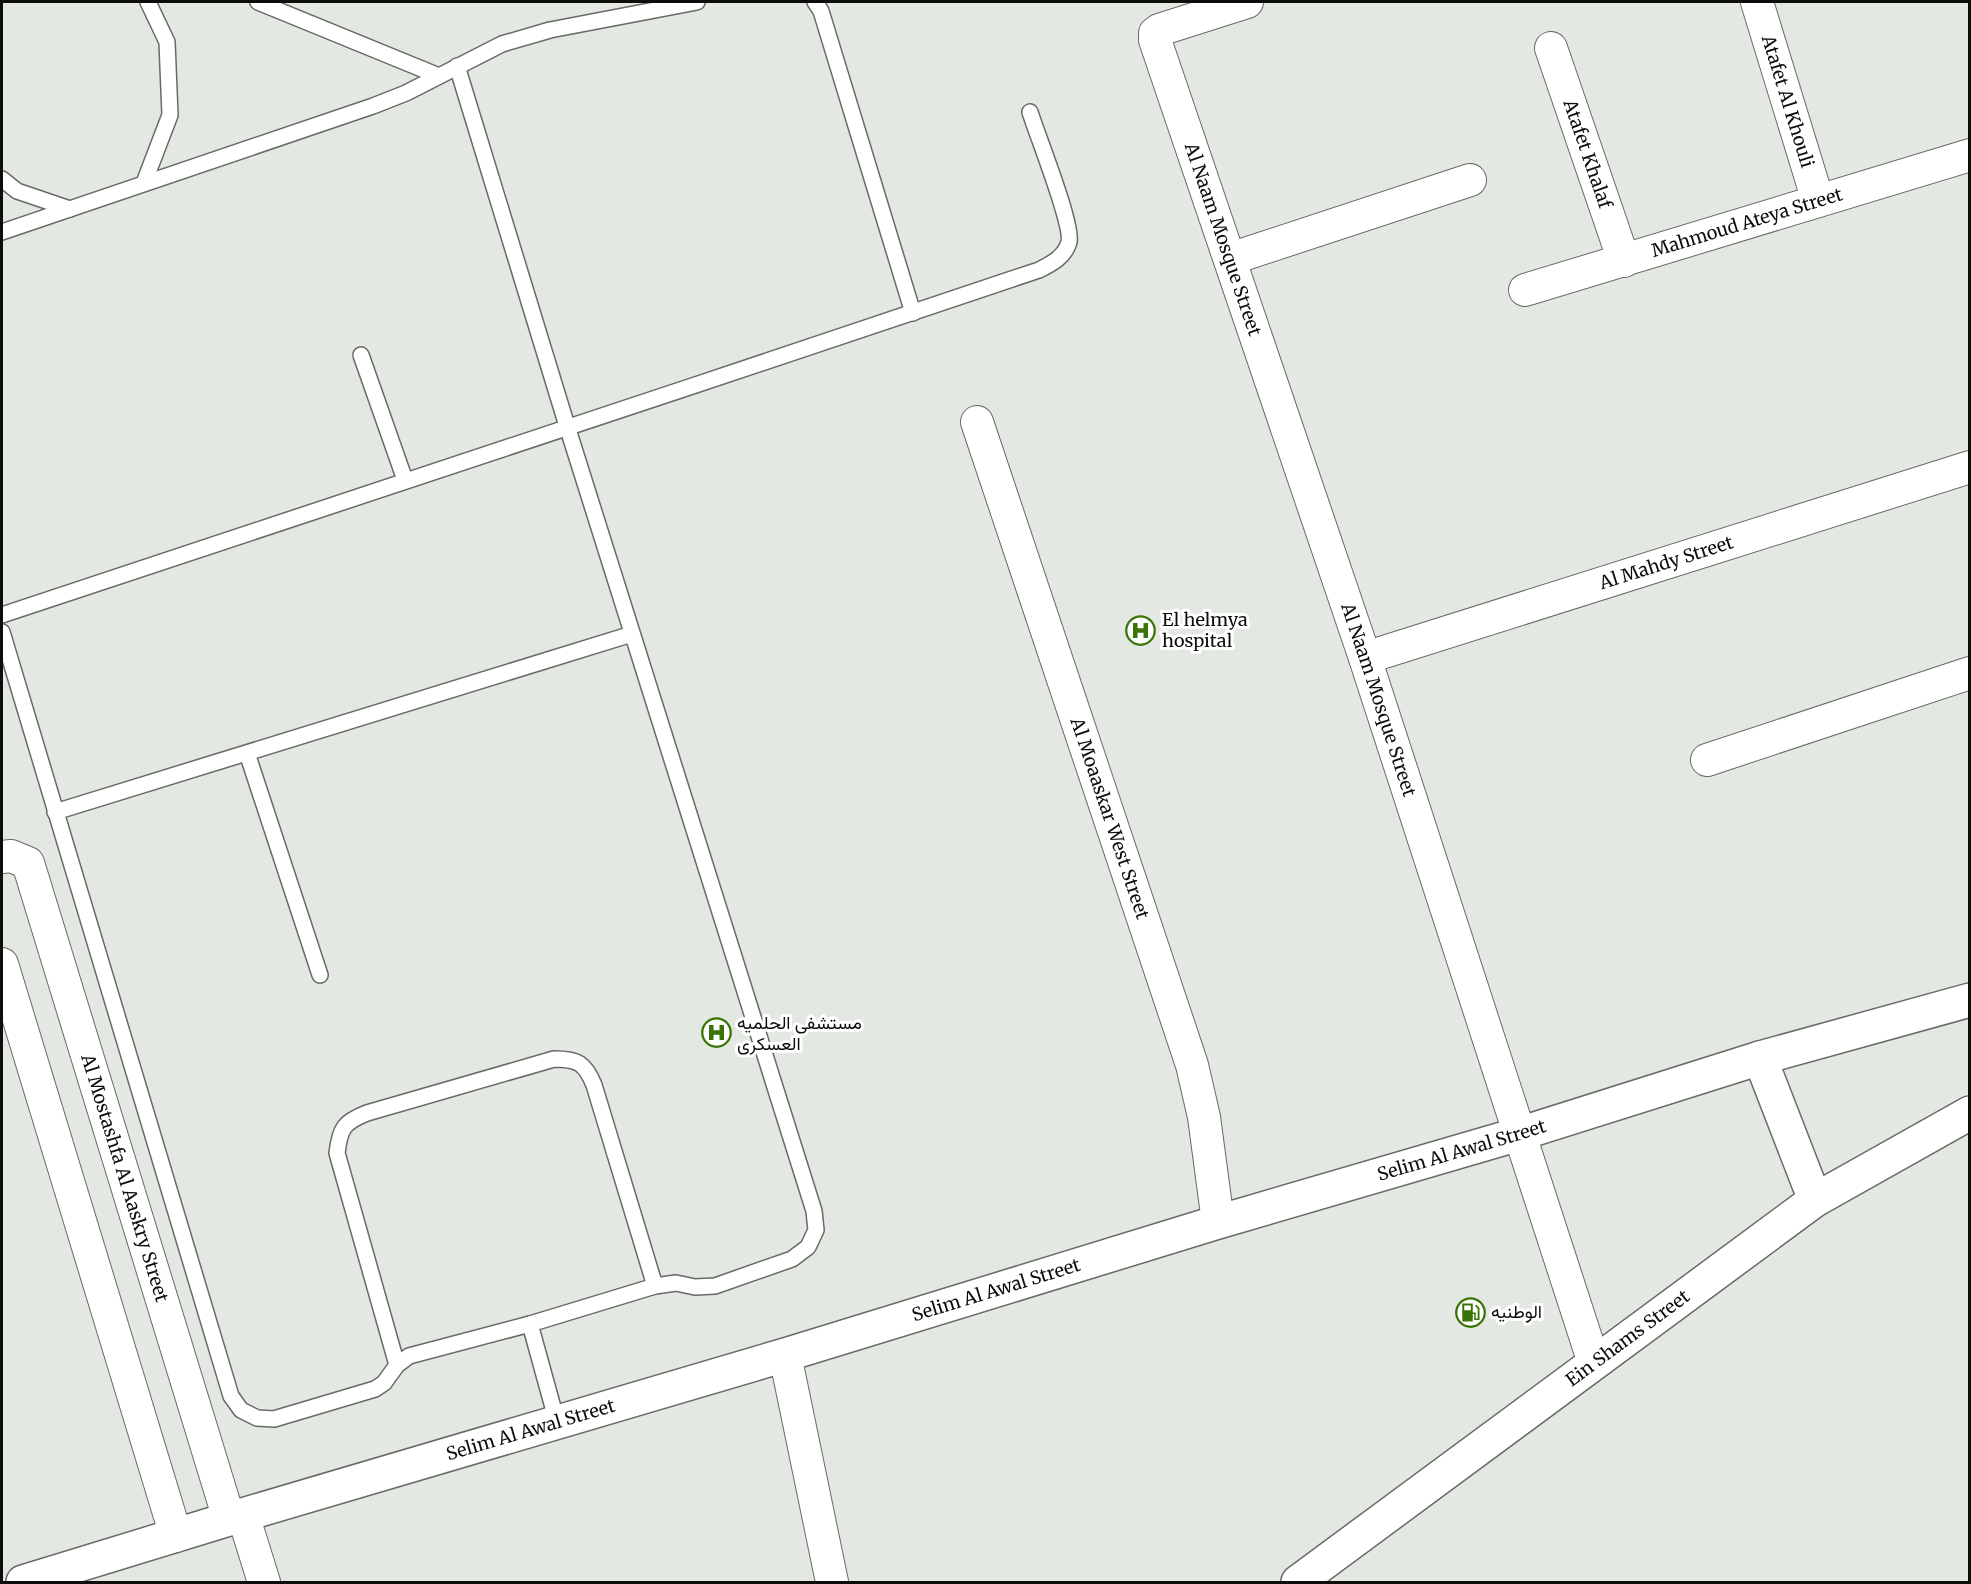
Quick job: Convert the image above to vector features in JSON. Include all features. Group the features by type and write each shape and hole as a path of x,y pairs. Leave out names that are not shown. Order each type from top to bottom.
{"street":[{"name":"Al Naam Mosque Street","path":"1247,2 1160,30 1155,33 1155,40 1365,658 1594,1363"},
{"name":"Atafet Al Khouli","path":"1757,2 1818,201"},
{"name":"Atafet Khalaf","path":"1551,48 1624,261"},
{"name":"Mahmoud Ateya Street","path":"1525,290 1970,155"},
{"path":"1230,259 1470,180"},
{"name":"Al Moaaskar West Street","path":"977,422 1192,1065 1213,1169 1218,1222"},
{"name":"Al Mahdy Street","path":"1365,658 1970,467"},
{"path":"1707,759 1970,673"},
{"name":"Al Mostashfa Al Aaskry Street","path":"2,857 11,856 28,864 236,1517"},
{"path":"2,964 7,999 176,1536"},
{"name":"Selim Al Awal Street","path":"23,1582 785,1355 1218,1222 1519,1134 1760,1058 1970,1000"},
{"path":"1760,1058 1815,1200"},
{"name":"Ein Shams Street","path":"1304,1581 1815,1200 1970,1113"},
{"path":"785,1355 832,1582"},
{"path":"236,1517 264,1582"}],"lane":[{"path":"144,183 170,115 167,42 148,2"},
{"path":"258,2 439,76"},
{"path":"2,232 373,106 502,44 550,30 697,2"},
{"path":"814,2 821,11 913,313"},
{"path":"2,632 231,1396 241,1410 257,1418 274,1419 375,1389 384,1383 397,1365 409,1356 530,1324 655,1286 676,1283 695,1287 715,1286 792,1259 808,1247 816,1230 814,1211 567,426 457,66"},
{"path":"2,615 913,313 1039,270 1058,261 1069,243 1067,221 1030,112"},
{"path":"2,180 17,191 70,208"},
{"path":"361,355 405,480"},
{"path":"55,812 632,634"},
{"path":"247,753 320,975"},
{"path":"397,1365 337,1153 339,1134 350,1120 367,1113 554,1059 572,1059 587,1069 594,1085 655,1286"},
{"path":"530,1324 557,1422"}],"place":[{"name":"El helmya hospital","path":"1141,630"},
{"name":"مستشفى الحلميه العسكرى","path":"716,1033"},
{"name":"الوطنيه","path":"1470,1312"}]}
